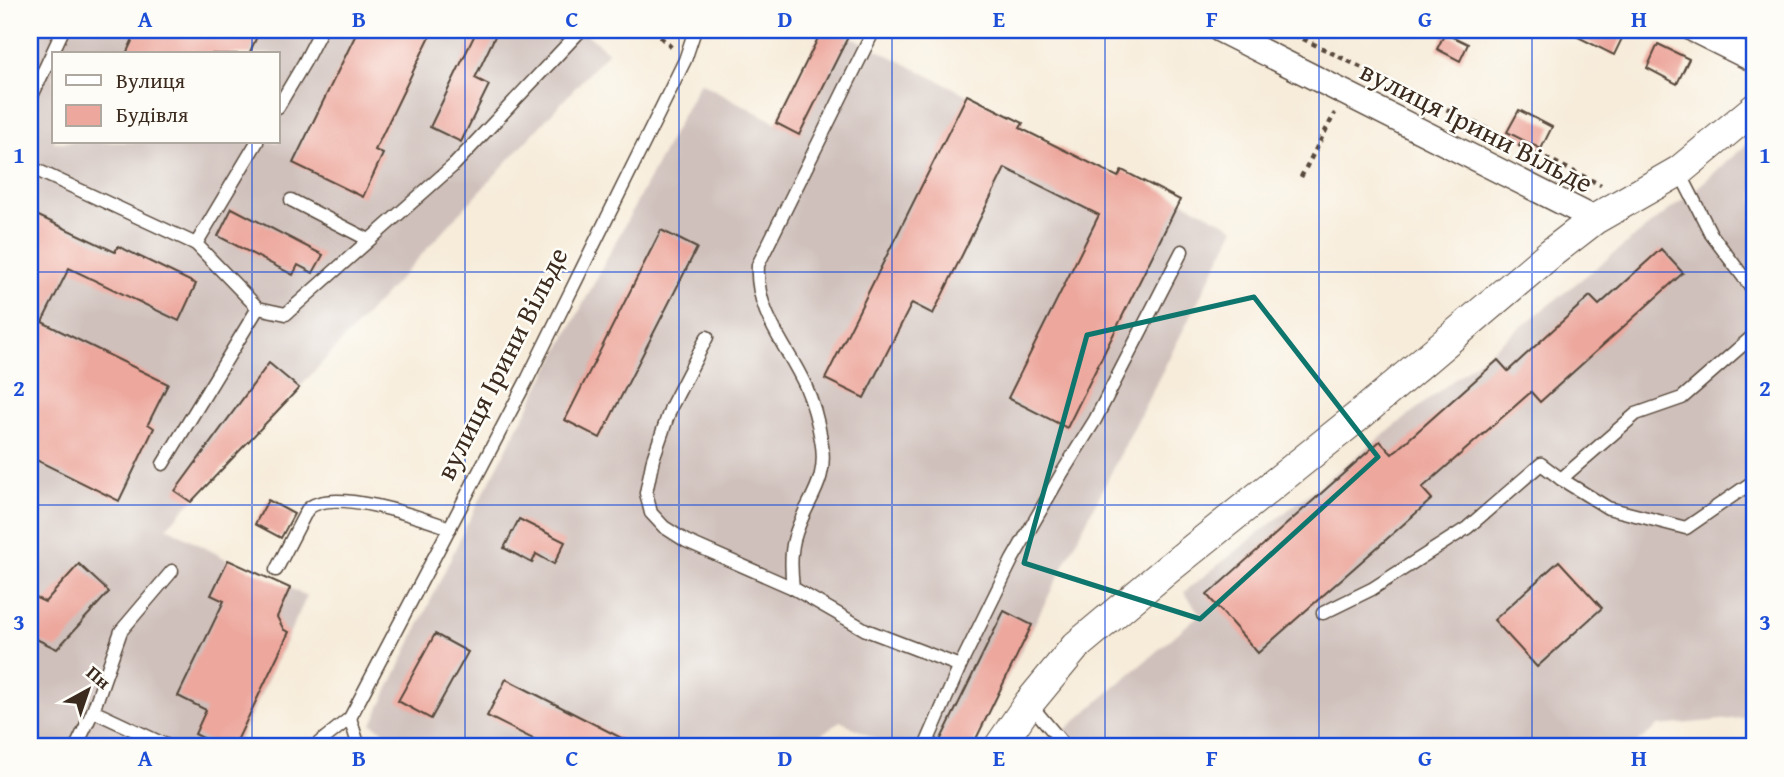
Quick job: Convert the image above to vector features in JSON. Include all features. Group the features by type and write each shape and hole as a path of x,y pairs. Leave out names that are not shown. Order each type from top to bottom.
{"street":[{"name":"вулиця Ірини Вільде","path":"1220,30 1595,219"},
{"path":"1694,30 1754,60"},
{"path":"999,747 1029,703 1076,646 1361,414 1540,262 1595,219 1679,171 1754,109"}],"lane":[{"path":"53,52 63,30"},
{"path":"280,104 321,30"},
{"path":"30,167 196,244 258,308 286,314 454,165 581,30"},
{"name":"вулиця Ірини Вільде","path":"350,718 534,365 679,73 695,30"},
{"path":"793,588 790,559 794,538 817,492 824,454 807,389 765,312 759,292 758,265 874,30"},
{"path":"30,100 52,53"},
{"path":"196,244 256,144"},
{"path":"1679,171 1711,234 1754,291"},
{"path":"291,200 369,240"},
{"path":"925,747 960,666 1022,542 1095,420 1182,251"},
{"path":"163,464 258,308"},
{"path":"1561,479 1636,414 1682,398 1754,335"},
{"path":"707,337 671,407 653,459 646,494 651,513 664,527 686,541 793,588 866,630 960,666"},
{"path":"1324,612 1372,589 1467,528 1541,464 1608,508 1686,528 1754,481"},
{"path":"276,570 313,503 359,503 403,512 450,528"},
{"path":"76,747 93,711 121,631 172,571"},
{"path":"1029,703 1066,747"},
{"path":"93,711 170,747"},
{"path":"314,747 350,718 359,747"}],"path":[{"path":"1285,30 1629,199"},
{"path":"1301,177 1346,93"}],"highlighted area":[{"path":"1254,297 1378,457 1200,619 1024,563 1087,335"}],"shaded area":[{"path":"30,30 582,30 608,52 299,388 167,527 228,560 307,596 236,747 30,747"},
{"path":"822,30 838,30 1023,123 1021,129 1118,177 1122,170 1235,228 972,747 892,747 840,721 804,747 409,747 372,724 465,528 700,82 776,123"},
{"path":"1754,138 1754,717 1658,726 1632,747 1045,747 1200,614 1184,592 1691,193"}],"building":[{"path":"137,30 260,30 250,52 127,52"},
{"path":"358,30 433,30 375,150 383,154 363,197 293,163"},
{"path":"477,30 498,30 475,78 489,85 461,142 430,127"},
{"path":"822,30 838,30 849,35 799,135 776,123"},
{"path":"1564,30 1626,30 1614,55"},
{"path":"1445,33 1468,44 1460,61 1437,49"},
{"path":"1658,44 1689,59 1677,84 1647,68"},
{"path":"967,95 1023,123 1020,128 1118,177 1122,170 1180,200 1067,428 1008,398 1099,215 1005,168 933,314 912,303 864,398 825,379"},
{"path":"1519,110 1552,127 1541,149 1507,132"},
{"path":"232,208 323,255 313,273 298,265 293,275 218,236"},
{"path":"30,212 115,252 118,246 196,284 179,321 69,268 42,322 168,384 148,424 154,428 119,501 30,457"},
{"path":"661,230 697,248 600,438 565,420"},
{"path":"1661,249 1683,273 1540,402 1531,392 1422,488 1432,499 1258,653 1207,595 1380,441 1392,454 1498,360 1508,371 1590,296 1599,305"},
{"path":"269,363 299,388 191,502 175,491"},
{"path":"268,500 294,514 281,538 255,524"},
{"path":"519,519 565,542 554,564 536,554 532,563 504,548"},
{"path":"228,560 290,588 277,617 284,630 289,632 234,747 221,747 195,734 206,710 178,696 224,601 211,595"},
{"path":"1559,561 1602,608 1537,667 1494,620"},
{"path":"79,564 109,592 57,649 30,636 30,595 45,602"},
{"path":"1004,611 1032,625 972,747 937,747"},
{"path":"435,634 468,652 431,719 398,701"},
{"path":"506,679 639,747 549,747 487,716"}]}
